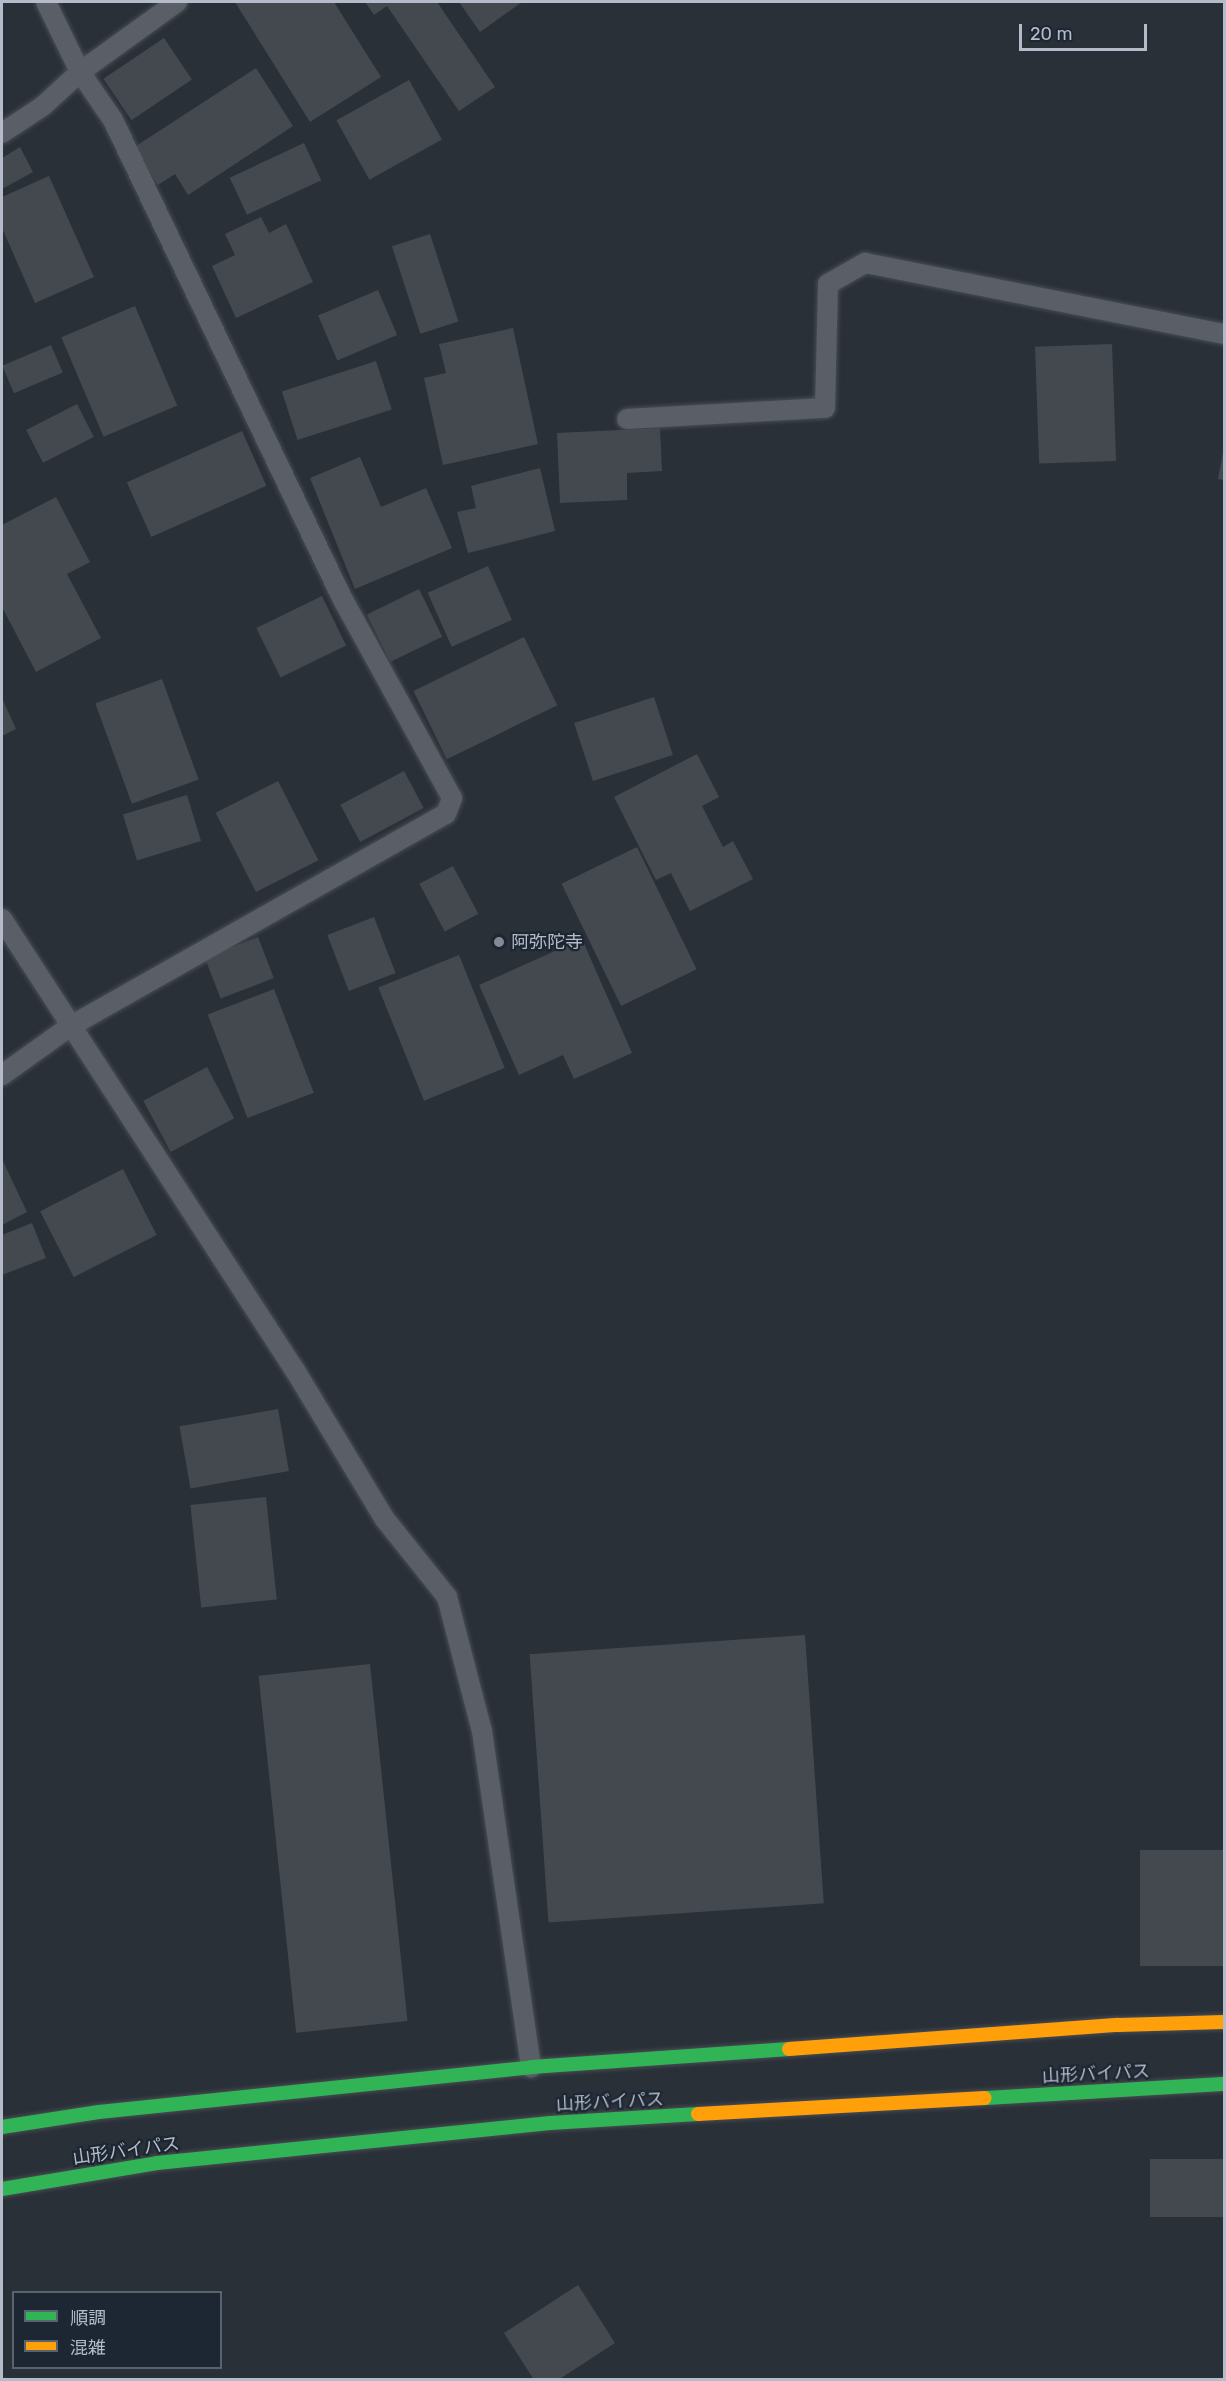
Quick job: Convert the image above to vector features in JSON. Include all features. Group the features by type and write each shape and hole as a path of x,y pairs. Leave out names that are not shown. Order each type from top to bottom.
{"highway":[{"path":"2,2127 99,2112 531,2067 1106,2026 1224,2022"},
{"name":"山形バイパス","path":"2,2188 157,2163 550,2123 1224,2084"}],"lane":[{"path":"2,1075 69,1027 446,814 452,798 344,600 112,120 80,72 46,2"},
{"path":"2,133 43,106 80,72 177,2"},
{"path":"627,419 825,408 828,284 866,263 1224,334"},
{"path":"2,919 69,1027 296,1372 384,1518 447,1597 482,1731 531,2067"}],"building":[{"path":"235,2 334,2 381,77 310,122"},
{"path":"365,2 437,2 495,87 459,111 387,6 374,15"},
{"path":"459,2 522,2 480,32"},
{"path":"164,38 192,79 131,120 103,79"},
{"path":"256,68 293,126 188,195 175,174 158,185 133,148"},
{"path":"409,80 442,139 369,180 336,120"},
{"path":"304,143 321,180 247,215 230,178"},
{"path":"20,147 33,172 2,189 2,158"},
{"path":"49,176 94,277 35,303 2,228 2,197"},
{"path":"261,217 269,233 286,224 313,282 236,318 212,266 235,255 225,234"},
{"path":"430,234 458,321 420,334 392,246"},
{"path":"378,290 397,335 337,361 318,315"},
{"path":"135,306 177,405 104,437 61,337"},
{"path":"513,328 538,444 443,465 424,378 446,373 439,344"},
{"path":"1112,344 1116,461 1039,464 1035,347"},
{"path":"51,345 63,373 14,393 2,366"},
{"path":"376,361 392,410 298,440 282,392"},
{"path":"77,404 94,437 43,463 26,430"},
{"path":"660,428 662,471 627,473 627,500 560,503 557,433"},
{"path":"242,431 266,486 151,537 127,482"},
{"path":"1224,453 1224,480 1218,479"},
{"path":"360,457 381,507 426,488 452,548 355,589 310,478"},
{"path":"540,468 555,531 468,553 457,512 476,508 471,486"},
{"path":"56,497 90,562 67,574 101,638 36,672 2,607 2,525"},
{"path":"488,566 512,620 452,647 428,593"},
{"path":"419,589 442,637 390,662 367,614"},
{"path":"322,596 346,645 280,677 256,628"},
{"path":"524,637 557,705 447,759 413,691"},
{"path":"162,679 199,780 132,804 95,703"},
{"path":"654,697 673,755 593,781 574,723"},
{"path":"2,698 16,729 2,736"},
{"path":"697,754 719,797 702,806 723,847 733,841 753,879 690,911 671,873 656,880 614,797"},
{"path":"404,771 424,808 360,842 340,805"},
{"path":"278,781 318,860 256,892 216,813"},
{"path":"187,795 201,841 137,860 123,815"},
{"path":"637,847 697,969 621,1006 562,884"},
{"path":"453,866 478,914 445,932 419,884"},
{"path":"374,917 396,973 349,991 327,935"},
{"path":"258,937 274,978 221,999 205,957"},
{"path":"582,939 632,1053 574,1079 563,1055 519,1075 479,985"},
{"path":"459,955 505,1068 424,1101 378,988"},
{"path":"274,989 314,1093 247,1118 208,1014"},
{"path":"207,1067 234,1118 171,1152 143,1101"},
{"path":"2,1159 27,1212 2,1225"},
{"path":"123,1169 157,1235 74,1277 40,1211"},
{"path":"32,1223 46,1258 2,1275 2,1235"},
{"path":"278,1409 289,1471 190,1488 180,1426"},
{"path":"266,1497 277,1599 201,1607 190,1505"},
{"path":"805,1635 824,1903 548,1923 530,1654"},
{"path":"370,1664 408,2021 296,2033 259,1676"},
{"path":"1140,1850 1224,1850 1224,1966 1140,1966"},
{"path":"1150,2159 1224,2159 1224,2217 1150,2217"},
{"path":"578,2285 615,2343 558,2380 534,2380 504,2333"}],"traffic: fast":[{"path":"2,2127 99,2112 531,2067 789,2049"},
{"path":"985,2098 1224,2084"},
{"path":"2,2189 157,2163 550,2123 698,2114"}],"traffic: slow":[{"path":"789,2049 1118,2025 1224,2022"},
{"path":"698,2114 985,2098"}],"place":[{"name":"阿弥陀寺","path":"499,942"}]}
